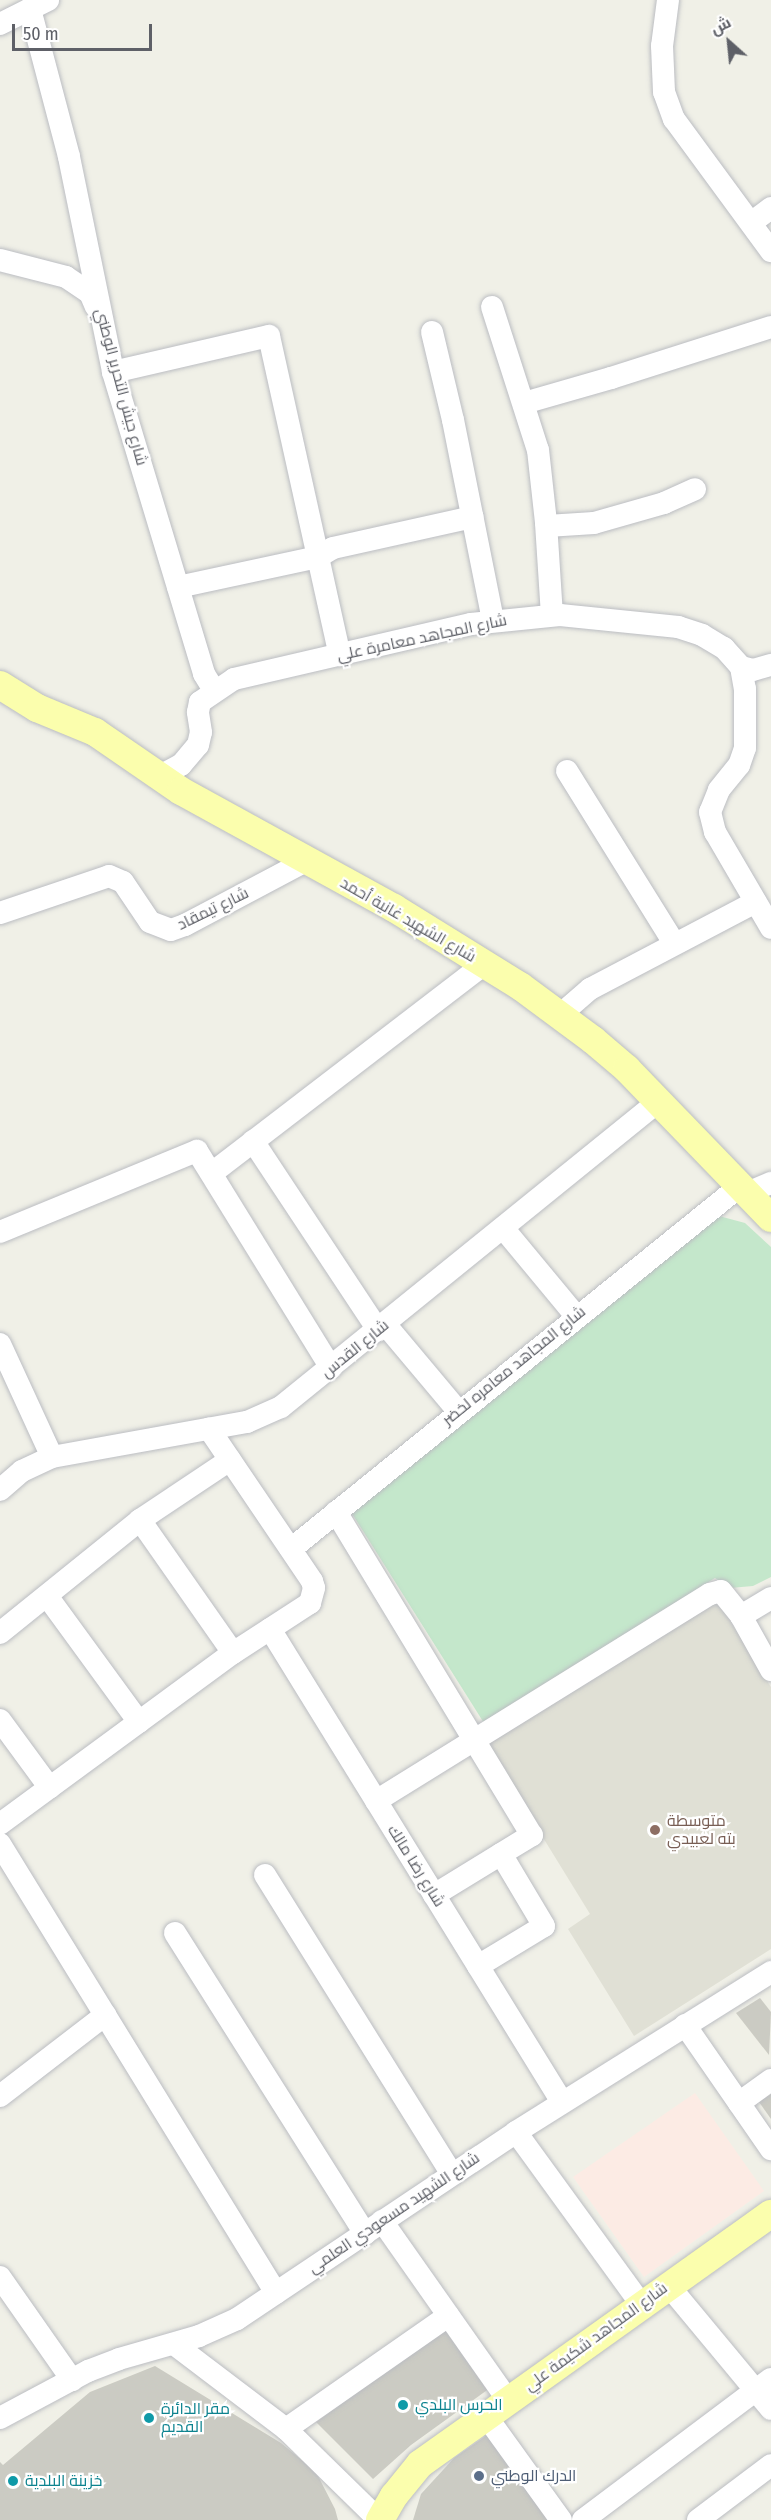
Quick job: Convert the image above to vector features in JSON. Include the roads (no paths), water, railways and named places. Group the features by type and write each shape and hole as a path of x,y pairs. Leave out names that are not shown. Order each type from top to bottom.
{"main road":[{"name":"شارع الشهيد غانية أحمد","path":"0,685 37,708 102,736 158,777 394,908 560,1015 593,1040 753,1187 771,1218"},
{"name":"شارع المجاهد شكيمة علي","path":"380,2520 394,2496 420,2464 641,2304 771,2214"}],"street":[{"path":"668,0 662,45 664,93 674,119 771,251"},
{"path":"0,24 39,4"},
{"name":"شارع جيش التحرير الوطني","path":"39,4 113,372 204,674 214,690"},
{"path":"751,223 771,208"},
{"path":"0,260 45,270 80,284 90,293 101,321"},
{"path":"492,307 538,450 552,615"},
{"path":"524,402 611,378 771,327"},
{"path":"432,332 473,517 493,621"},
{"path":"113,372 269,336 340,655"},
{"path":"546,526 594,523 664,503 695,489"},
{"path":"178,587 318,556 333,548 473,517"},
{"name":"شارع المجاهد معامرة علي","path":"214,690 234,679 493,621 552,615 678,627 702,635 724,648 741,667"},
{"path":"771,665 753,670 741,667 745,689 745,748 739,765 719,790 710,812 715,832 771,928"},
{"path":"158,777 181,765 198,745 201,732 198,712 200,702 214,690"},
{"path":"567,771 674,943"},
{"name":"شارع تيمقاد","path":"0,913 110,876 123,882 150,922 171,930 185,926 306,861"},
{"path":"560,1015 590,989 756,902"},
{"path":"212,1173 484,964"},
{"name":"شارع القدس","path":"0,1490 22,1471 52,1457 247,1422 297,1397 659,1101"},
{"path":"253,1141 381,1327 458,1411"},
{"path":"0,1232 197,1151 331,1368"},
{"name":"شارع المجاهد معامره لخضر","path":"291,1549 576,1316 753,1187"},
{"path":"503,1228 576,1316"},
{"path":"0,1344 52,1457"},
{"path":"0,1824 233,1653 304,1608 313,1595 312,1581 209,1429"},
{"path":"0,1633 140,1520 230,1460"},
{"path":"336,1512 532,1835 434,1895"},
{"path":"140,1520 233,1653"},
{"path":"376,1802 710,1594 721,1591 741,1616 771,1670"},
{"path":"47,1596 139,1722"},
{"path":"741,1616 771,1598"},
{"name":"شارع رضا مالك","path":"270,1629 562,2102"},
{"path":"0,1720 50,1788"},
{"path":"0,1845 276,2293"},
{"path":"478,1966 544,1926 501,1854"},
{"path":"265,1875 452,2174"},
{"path":"175,1933 374,2227 448,2316 561,2520"},
{"name":"شارع الشهيد مسعودي العلمي","path":"0,2418 72,2380 119,2359 174,2344 227,2324 562,2102 771,1972"},
{"path":"0,2096 105,2015"},
{"path":"685,2025 771,2148"},
{"path":"739,2103 771,2080"},
{"path":"516,2132 641,2304"},
{"path":"0,2277 72,2380"},
{"path":"668,2285 763,2385 771,2409"},
{"path":"286,2429 448,2316"},
{"path":"174,2344 286,2429 380,2520"},
{"path":"583,2520 763,2385"},
{"path":"706,2518 771,2465"}],"place":[{"name":"متوسطة بته لعبيدي","path":"655,1830"},
{"name":"الحرس البلدي","path":"403,2405"},
{"name":"مقر الدائرة القديم","path":"149,2418"},
{"name":"الدرك الوطني","path":"479,2476"},
{"name":"خزينة البلدية","path":"13,2481"}]}
